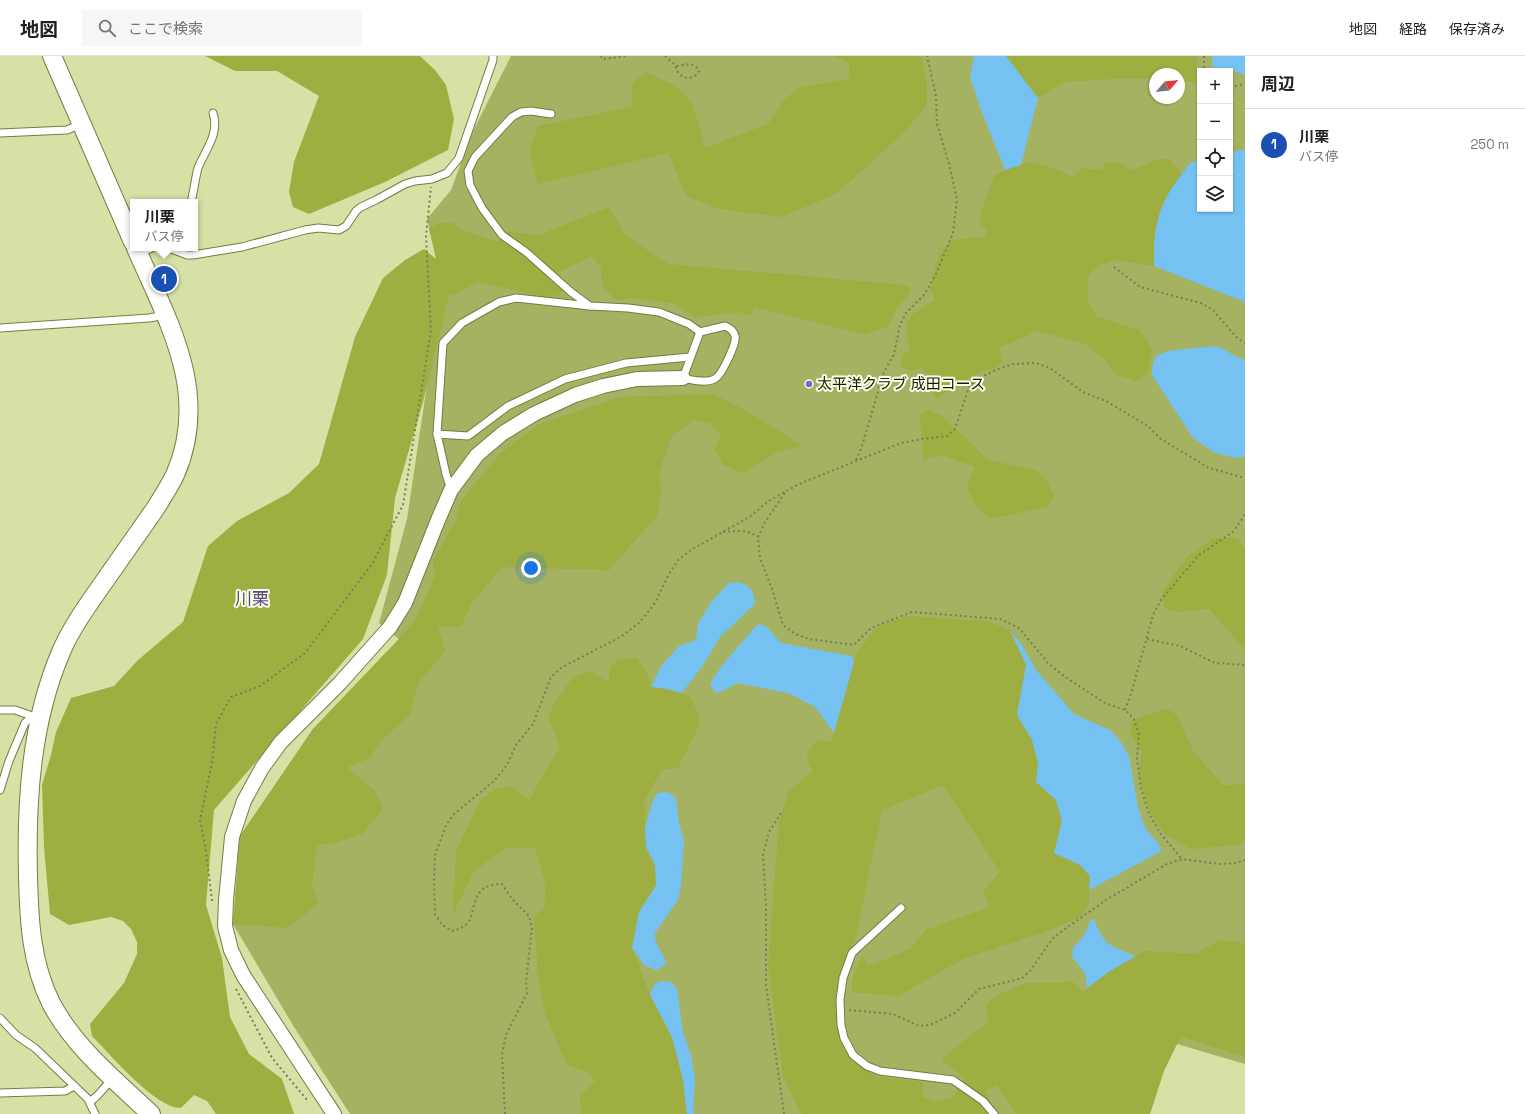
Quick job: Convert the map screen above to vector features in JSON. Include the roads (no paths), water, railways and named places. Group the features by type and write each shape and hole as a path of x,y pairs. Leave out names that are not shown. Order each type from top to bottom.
{"street":[{"path":"52,56 81,124 130,227"},
{"path":"141,251 181,355 188,387 188,421 181,456 175,475 155,509 96,592 61,652 48,687 33,752 29,792 27,842 29,919 33,949 38,971 51,1003 62,1022 76,1040 151,1114"},
{"path":"334,1114 243,975 230,950 225,926 226,900 232,837 244,801 262,768 281,742 340,683 390,627 405,603 451,490 477,455 503,433 534,414 575,396 603,386 637,379 683,378"}],"lane":[{"path":"178,251 187,255 193,255 242,247 305,230 318,228 339,230 346,226 356,211 361,207 405,184 432,179 447,173 459,158 493,60 493,56"},
{"path":"551,114 531,111 521,112 512,117 474,157 468,171 470,185 482,208 502,235 526,252 590,306"},
{"path":"192,199 198,169 210,144 216,125 213,113"},
{"path":"0,133 67,130 81,124"},
{"path":"451,490 437,434 442,343 462,324 499,302 516,298 658,312 688,324 700,332 725,326 730,328 735,334 736,341 721,373 716,378 694,380 683,378 700,332"},
{"path":"0,328 149,318 155,317 164,312"},
{"path":"437,434 468,436 508,406 565,379 626,363 690,357"},
{"path":"0,710 15,710 40,718"},
{"path":"0,790 9,761 25,723 29,719 40,718"},
{"path":"901,908 852,953 843,978 840,1000 840,1025 844,1038 853,1055 867,1066 880,1070 953,1080 983,1101 994,1114"},
{"path":"0,1018 16,1035 35,1048 90,1102 95,1114"},
{"path":"90,1102 98,1096 114,1078"},
{"path":"0,1093 65,1091 74,1086"}],"water":[{"path":"974,56 1006,56 1038,98 1021,165 1005,170 981,110 970,77"},
{"path":"1212,56 1245,56 1245,75 1233,71 1233,68 1213,68"},
{"path":"1245,149 1245,302 1154,266 1155,236 1159,214 1174,184 1190,163 1197,161 1197,212 1233,212 1233,152"},
{"path":"1218,346 1245,360 1245,457 1235,458 1213,452 1193,438 1152,375 1154,361 1160,354 1175,350"},
{"path":"739,582 752,590 755,604 720,637 704,664 682,693 651,687 661,666 679,646 696,640 698,624 711,602 729,583"},
{"path":"760,624 767,627 781,643 852,656 854,662 834,733 815,707 788,693 737,683 716,693 712,688 710,683 724,663 755,627"},
{"path":"1010,630 1022,645 1036,670 1074,714 1110,730 1121,742 1129,756 1138,807 1145,828 1161,847 1160,852 1089,890 1090,876 1080,865 1054,853 1062,821 1056,800 1036,782 1038,763 1032,740 1017,715 1026,665"},
{"path":"668,792 676,798 679,823 684,841 681,886 678,900 655,933 655,940 666,962 664,966 656,970 644,965 632,948 639,912 656,885 655,865 646,847 645,828 653,800 658,793"},
{"path":"1094,919 1097,928 1109,944 1136,956 1110,971 1086,989 1087,984 1085,975 1072,957 1073,948 1084,936 1090,921"},
{"path":"661,981 671,982 677,989 683,1032 691,1055 695,1080 694,1114 687,1114 683,1080 672,1037 650,995 654,985"}],"place":[{"name":"川栗","path":"164,279"},
{"name":"太平洋クラブ 成田コース","path":"809,384"}],"district":[{"name":"川栗","path":"252,599"}]}
